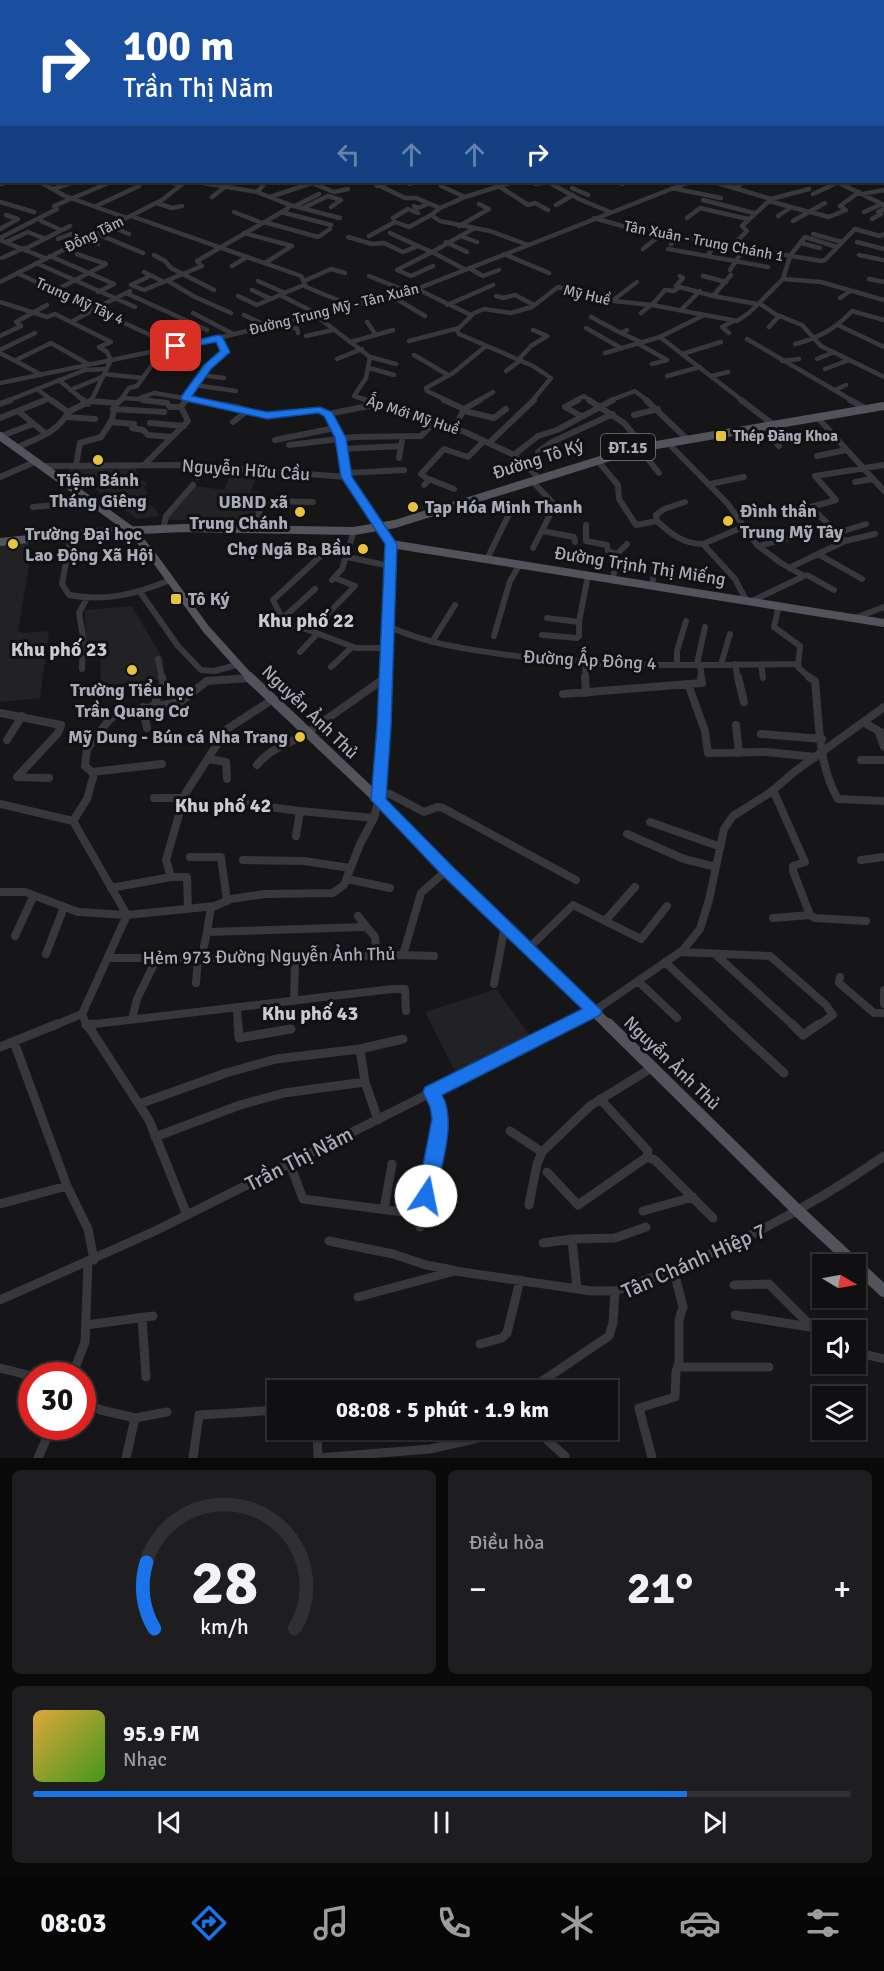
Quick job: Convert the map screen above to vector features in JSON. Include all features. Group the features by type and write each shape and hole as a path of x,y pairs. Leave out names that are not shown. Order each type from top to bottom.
{"main road":[{"name":"Đường Tô Ký","path":"768,425 884,405"},
{"name":"Đường Tô Ký","path":"0,542 130,530 354,531 381,527 640,446 818,418 884,405"},
{"name":"Nguyễn Ảnh Thủ","path":"1,436 130,530 150,552 206,629 237,665 272,700 380,797 447,870 530,948 798,1211 883,1287"},
{"name":"Đường Tô Ký","path":"534,478 640,446"},
{"path":"97,532 104,527 108,513"},
{"name":"Đường Trịnh Thị Miếng","path":"391,544 884,623"}],"street":[{"path":"42,183 73,198 193,237 301,276 304,283 351,306"},
{"path":"53,189 71,183"},
{"path":"0,239 57,209 54,206 109,183"},
{"name":"Đồng Tâm","path":"0,282 157,202 183,183"},
{"path":"204,183 257,192 292,206 340,218"},
{"path":"257,192 265,183"},
{"path":"292,183 293,190"},
{"path":"270,197 309,183"},
{"path":"313,183 335,192 348,189"},
{"path":"374,183 405,198 416,198 440,208"},
{"path":"378,186 387,183"},
{"path":"402,230 465,196 510,183"},
{"path":"550,183 610,212"},
{"path":"566,192 575,183"},
{"name":"Đường Trung Mỹ - Tân Xuân","path":"0,383 218,338 393,297 686,183"},
{"path":"718,183 827,217 846,210 838,207 851,200 851,196 884,190"},
{"path":"736,187 742,183"},
{"path":"813,194 836,183"},
{"path":"840,183 883,206"},
{"path":"442,184 465,196"},
{"path":"96,206 139,186"},
{"path":"212,197 226,186"},
{"path":"499,186 528,205 535,203 548,210"},
{"path":"572,188 588,195"},
{"path":"672,188 721,198"},
{"path":"734,244 746,232 742,226 770,200 809,189"},
{"path":"231,313 166,281 146,275 131,285 144,290 166,281 184,274 201,266 197,261 281,212 319,194"},
{"path":"303,208 328,195 341,200 331,207"},
{"path":"556,205 573,195"},
{"path":"873,199 884,195"},
{"path":"703,200 736,204 754,213"},
{"path":"0,202 34,212"},
{"path":"157,202 172,208 182,206"},
{"path":"793,221 825,203"},
{"path":"414,206 418,208 428,204"},
{"path":"479,204 498,212"},
{"path":"864,212 883,206"},
{"path":"872,219 881,214 878,212 883,206"},
{"path":"778,216 790,207"},
{"path":"687,218 700,208 748,219"},
{"path":"369,236 408,209 418,213"},
{"path":"459,226 489,209"},
{"path":"234,212 263,223 318,237 330,227 281,212"},
{"path":"0,229 18,219 6,215"},
{"path":"431,215 440,221 490,231 528,244"},
{"name":"Tân Xuân - Trung Chánh 1","path":"594,218 633,229 734,244 790,256 783,279 758,303"},
{"path":"393,220 409,227"},
{"path":"41,221 61,230"},
{"path":"2,258 70,226"},
{"path":"110,226 129,234"},
{"path":"428,284 397,269 473,229"},
{"path":"790,256 825,260 855,229 880,236 884,234"},
{"path":"6,242 28,232 43,238"},
{"path":"390,232 483,276 499,270"},
{"path":"95,233 143,253"},
{"path":"244,233 292,246 265,263"},
{"path":"58,239 71,234 98,244"},
{"path":"644,249 663,234"},
{"path":"813,234 842,242"},
{"path":"460,236 477,242"},
{"path":"680,236 670,247 768,267"},
{"path":"182,242 193,237"},
{"path":"348,237 372,244 385,243 403,252 418,246"},
{"path":"790,256 805,237 837,247"},
{"path":"0,239 114,284 98,292"},
{"path":"446,242 467,252"},
{"path":"707,256 718,242"},
{"path":"857,242 884,249"},
{"path":"801,243 820,248"},
{"path":"713,296 726,282 735,261 745,247"},
{"path":"76,254 113,268"},
{"path":"504,254 549,273"},
{"path":"154,255 165,261 171,268 214,290"},
{"path":"860,255 884,260"},
{"path":"232,266 247,257"},
{"path":"808,267 811,259"},
{"path":"36,263 135,307"},
{"path":"56,290 106,264"},
{"path":"411,276 433,267"},
{"path":"238,296 257,305 330,269 345,273"},
{"name":"Trung Mỹ Tây 4","path":"17,273 176,346"},
{"path":"369,276 410,292"},
{"path":"680,276 683,278 675,284 680,287 713,296 758,303 778,316 802,325 821,346 884,377"},
{"path":"703,276 726,282"},
{"path":"783,279 821,282 884,300"},
{"path":"869,279 884,282"},
{"path":"258,281 316,314 333,330 370,357 396,364"},
{"path":"612,301 637,282"},
{"path":"447,304 493,285"},
{"path":"71,322 137,287"},
{"name":"Mỹ Huề","path":"484,309 511,313 534,305 558,287 612,301 652,305 734,321"},
{"path":"641,313 652,305 665,290 673,292 680,287"},
{"path":"417,289 471,315"},
{"path":"252,290 272,299"},
{"path":"681,310 700,291"},
{"path":"840,298 850,291"},
{"path":"126,293 207,330"},
{"path":"410,341 459,328 471,315 503,298 515,295 534,305"},
{"path":"496,296 503,298"},
{"path":"393,297 425,316"},
{"path":"0,302 47,316 56,314 111,342 99,347 107,352 111,360 90,403 68,414 60,425 16,448"},
{"path":"729,333 722,327 758,303"},
{"path":"0,352 35,333 16,322 47,305"},
{"path":"795,344 814,339 838,325 852,311 884,320"},
{"path":"193,314 233,334"},
{"path":"244,315 267,326"},
{"path":"605,353 660,337 705,315"},
{"path":"769,327 778,316"},
{"path":"591,317 624,331 667,360 652,364"},
{"path":"285,322 288,328 297,328 298,333"},
{"path":"367,322 376,335"},
{"path":"838,325 883,346"},
{"path":"0,336 21,326"},
{"path":"454,489 429,479 421,473 444,449 468,457 525,410 551,378 520,360 459,334 457,330 459,328"},
{"path":"586,328 621,348"},
{"path":"306,336 333,330"},
{"path":"351,342 393,330"},
{"path":"506,371 520,360 531,346 547,336 534,330"},
{"path":"660,337 712,376 768,425 779,446"},
{"path":"181,408 201,375 225,352 218,338"},
{"path":"747,339 862,407"},
{"path":"682,354 721,342"},
{"path":"16,360 51,343 88,364"},
{"path":"486,346 426,390 464,410 495,418"},
{"path":"871,348 883,346"},
{"path":"337,359 362,349"},
{"path":"0,352 40,374"},
{"path":"817,359 834,352"},
{"path":"414,355 448,375"},
{"name":"Ấp Mới Mỹ Huề","path":"370,357 366,378 354,396 435,422 514,455 555,505 542,531"},
{"path":"782,361 799,359"},
{"path":"825,369 849,360"},
{"path":"76,465 80,443 101,437 110,422 114,406 129,388 135,387 154,362"},
{"path":"668,376 700,367"},
{"path":"369,368 394,375"},
{"path":"0,404 86,370 143,378"},
{"path":"712,376 728,372"},
{"path":"70,390 104,374"},
{"path":"201,375 224,378"},
{"path":"59,380 90,403 164,412"},
{"path":"194,385 236,391"},
{"path":"835,390 846,385"},
{"path":"37,389 68,414 95,419"},
{"path":"514,455 538,435 557,430 635,391 658,409 687,438"},
{"path":"450,428 456,425 464,410 493,392"},
{"path":"0,892 25,892 33,897 78,912 127,915 211,907 227,901 266,894 333,892 344,885 347,879 374,818 380,797 391,544 346,475 340,438 328,414 320,410 267,416 186,397 154,393 137,399"},
{"path":"22,395 34,405"},
{"path":"565,407 584,396 613,414 624,423 659,473"},
{"path":"0,418 49,398"},
{"path":"123,398 167,403 170,407 181,408"},
{"path":"559,403 581,416"},
{"path":"328,414 380,404"},
{"path":"146,463 188,420 181,408"},
{"path":"488,424 506,409"},
{"path":"634,415 658,409"},
{"path":"18,411 45,433"},
{"path":"233,422 247,411"},
{"path":"538,452 552,442 613,414"},
{"path":"818,418 884,490"},
{"path":"110,422 134,424 132,428 143,430 148,435 172,437"},
{"path":"289,446 340,438 421,436 435,422"},
{"path":"150,423 184,426"},
{"path":"1,436 33,424"},
{"path":"274,440 335,428"},
{"path":"399,458 403,436"},
{"path":"666,441 728,504 743,527 760,546 789,568 834,590"},
{"path":"342,449 401,446"},
{"path":"817,456 846,450"},
{"path":"597,460 618,485 619,499 637,526 657,520"},
{"name":"Nguyễn Hữu Cầu","path":"38,464 146,463 346,475 404,470"},
{"path":"0,477 38,464"},
{"path":"844,541 811,507 836,501 815,476 884,465"},
{"path":"198,477 204,466"},
{"path":"710,484 744,477"},
{"path":"424,485 429,479"},
{"path":"855,482 873,479"},
{"path":"163,529 166,516 193,484"},
{"path":"33,507 67,504 87,498"},
{"path":"253,530 263,501 312,502"},
{"path":"686,502 664,509 656,515 657,520 670,532 689,544 703,544 743,527"},
{"path":"487,559 510,512"},
{"path":"837,533 866,524"},
{"path":"586,525 586,541 607,545 608,551 617,554"},
{"path":"300,652 314,632 355,586 333,579 341,571 354,531"},
{"path":"533,548 542,531 574,537 575,542"},
{"path":"789,568 844,541 875,534"},
{"path":"71,535 62,584 63,589 69,595 102,600 140,592 170,580"},
{"path":"760,546 788,538"},
{"path":"613,579 617,554 627,544"},
{"path":"703,544 735,579 749,600 804,576"},
{"path":"335,552 326,552 273,600 282,619 284,622 352,647 387,648"},
{"path":"818,554 862,579"},
{"path":"347,557 390,566"},
{"path":"494,636 510,581 520,564"},
{"path":"652,585 655,566"},
{"path":"542,635 577,638 579,636 579,622 588,575"},
{"path":"282,619 315,589"},
{"path":"140,592 173,638 200,669 208,671 237,665"},
{"path":"82,669 83,637 79,613 87,598"},
{"path":"432,642 455,605"},
{"path":"779,605 774,627 800,646 797,664 799,672 815,681 822,739 833,793 838,799 884,801"},
{"path":"855,618 884,607"},
{"path":"547,618 579,622"},
{"path":"677,664 677,651 686,621"},
{"name":"Đường Ấp Đông 4","path":"388,626 410,637 507,656 585,663 797,664"},
{"path":"563,694 702,683 698,664 705,627"},
{"path":"721,664 723,651 730,634"},
{"path":"331,667 352,647"},
{"path":"154,706 163,683 158,659"},
{"path":"585,663 586,693"},
{"path":"735,664 744,702"},
{"path":"761,664 764,678"},
{"path":"73,821 87,799 94,774 85,766 87,749 109,720 122,711 180,702 207,681 250,678"},
{"path":"257,765 268,751 289,744 385,678"},
{"path":"688,684 705,730 708,753 767,752 815,757"},
{"path":"171,877 166,861 184,798 227,729 272,700"},
{"name":"Trần Thị Năm","path":"0,1300 91,1261 187,1215 594,1011 680,952 700,929 724,829 733,816 773,790 884,706"},
{"path":"143,707 147,729"},
{"path":"0,713 61,726 58,733 17,777 49,778"},
{"path":"7,740 22,716"},
{"path":"863,722 882,734 884,747"},
{"path":"736,725 739,753"},
{"path":"761,734 822,739"},
{"path":"208,759 226,762 227,779"},
{"path":"861,760 884,760"},
{"path":"92,772 162,764"},
{"path":"773,790 805,862 793,866 793,871 810,915"},
{"path":"380,797 390,794 424,812 437,807 443,808 576,880"},
{"path":"154,798 184,798"},
{"path":"235,803 374,818"},
{"path":"0,804 73,821 127,915"},
{"path":"296,836 300,811"},
{"path":"650,822 721,847"},
{"path":"627,834 684,859 716,867"},
{"path":"190,857 221,857 227,901"},
{"path":"861,860 884,857"},
{"path":"243,860 304,861 350,868"},
{"name":"Hẻm 973 Đường Nguyễn Ảnh Thủ","path":"109,958 295,958 403,955 421,893 447,870"},
{"path":"111,888 171,877 187,877 188,908"},
{"path":"347,879 390,888"},
{"path":"605,921 635,887"},
{"path":"15,936 33,897"},
{"path":"530,948 573,905 641,939 667,906"},
{"path":"204,946 211,907"},
{"path":"46,954 64,908"},
{"path":"0,1047 82,1014 127,915"},
{"path":"773,918 810,915 816,918 866,921"},
{"path":"358,916 375,938 376,946"},
{"path":"494,984 505,926"},
{"path":"207,932 365,927"},
{"path":"680,952 770,956 826,1005 833,1015 803,1035 777,1008 746,984 715,954"},
{"path":"403,955 434,956"},
{"path":"132,1019 137,999 157,958"},
{"path":"196,983 198,958"},
{"path":"294,1001 295,958"},
{"path":"665,962 784,1073"},
{"path":"840,977 839,983 860,1002 874,1013 884,1013"},
{"path":"638,981 677,1018"},
{"path":"86,1025 405,989 406,1011"},
{"path":"884,990 884,1004"},
{"path":"237,1008 239,1038 291,1029"},
{"path":"82,1014 86,1025 139,1104 187,1215"},
{"path":"139,1104 217,1076 276,1059 360,1049 403,1039"},
{"path":"14,1042 67,1186 88,1229 91,1261 85,1342 77,1362"},
{"path":"360,1049 365,1082 378,1120"},
{"path":"528,1205 542,1152 569,1123 600,1099 652,1067"},
{"path":"155,1137 230,1109 284,1093 365,1082"},
{"path":"420,1227 441,1119 439,1105 431,1092"},
{"path":"547,1172 578,1205 647,1157 648,1151 600,1099"},
{"path":"510,1131 542,1152"},
{"name":"Tân Chánh Hiệp 7","path":"544,1380 609,1336 613,1323 615,1291 674,1272 749,1239 798,1211 884,1156"},
{"path":"647,1157 655,1160 713,1218"},
{"path":"290,1164 303,1199 403,1212"},
{"path":"384,1209 392,1164"},
{"path":"0,1204 67,1186"},
{"path":"643,1211 693,1197"},
{"path":"543,1243 572,1239 615,1238 645,1227"},
{"path":"572,1239 577,1289"},
{"path":"329,1241 393,1254 426,1265 455,1271 577,1289 615,1291"},
{"path":"358,1297 455,1271"},
{"path":"652,1458 639,1408 675,1397 679,1320 683,1306 674,1272"},
{"path":"480,1344 502,1338 507,1334 520,1280"},
{"path":"734,1285 769,1284 810,1327"},
{"path":"735,1315 810,1327"},
{"path":"86,1325 153,1316"},
{"path":"142,1318 146,1377"},
{"path":"866,1355 884,1359"},
{"path":"678,1367 769,1367"},
{"path":"0,1368 18,1372"},
{"path":"96,1408 135,1418 166,1412"},
{"path":"193,1458 199,1415 267,1411"},
{"path":"126,1458 135,1418"},
{"path":"38,1458 46,1440"},
{"path":"317,1440 318,1458 431,1454 479,1440"},
{"path":"548,1440 565,1456"}],"shaded area":[{"path":"70,467 136,467 138,478 148,484 143,487 147,492 147,504 155,508 160,516 137,519 68,470"},
{"path":"232,471 258,473 251,491 262,492 253,520 168,520 168,517 195,486 224,490"},
{"path":"29,543 28,548 32,548 18,631 24,633 49,631 40,698 0,702 0,546"},
{"path":"132,606 164,661 164,679 101,686 100,659 86,660 85,610"},
{"path":"496,989 531,1037 456,1073 425,1012"}],"place":[{"name":"Thép Đăng Khoa","path":"721,436"},
{"name":"Tiệm Bánh Tháng Giêng","path":"98,460"},
{"name":"Tạp Hóa Minh Thanh","path":"413,507"},
{"name":"UBND xã Trung Chánh","path":"300,512"},
{"name":"Đình thần Trung Mỹ Tây","path":"728,521"},
{"name":"Trường Đại học Lao Động Xã Hội","path":"13,544"},
{"name":"Chợ Ngã Ba Bầu","path":"363,549"},
{"name":"Tô Ký","path":"176,599"},
{"name":"Trường Tiểu học Trần Quang Cơ","path":"132,670"},
{"name":"Mỹ Dung - Bún cá Nha Trang","path":"300,737"}],"district":[{"name":"Khu phố 22","path":"306,620"},
{"name":"Khu phố 23","path":"59,649"},
{"name":"Khu phố 42","path":"223,805"},
{"name":"Khu phố 43","path":"310,1013"}],"route":[{"path":"176,346 218,338 225,348 222,356 207,367 186,397 237,407 267,416 320,410 328,414 340,438 346,477 391,544 379,800 447,870 594,1011 431,1092 439,1105 441,1119 426,1196"}]}
